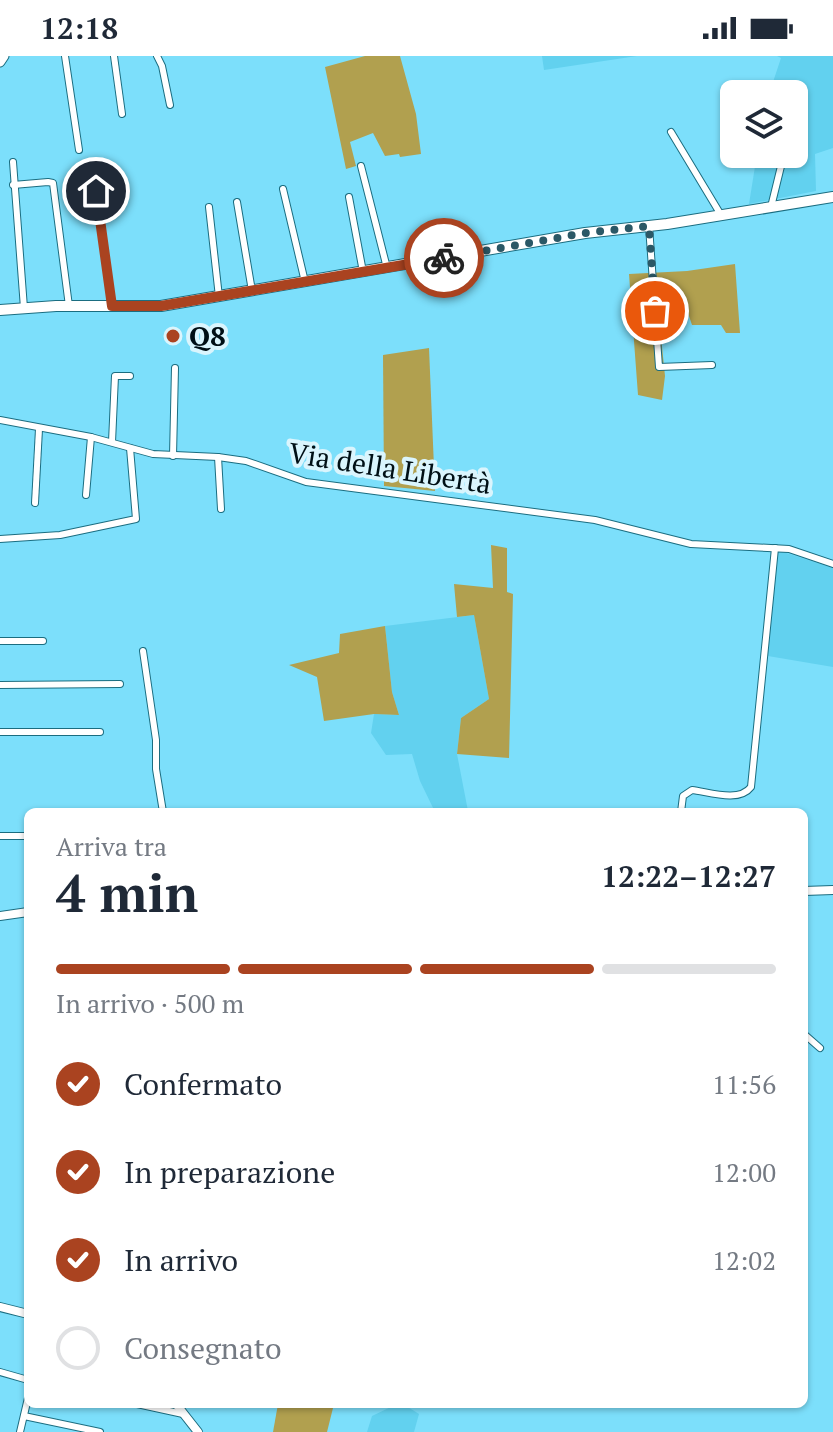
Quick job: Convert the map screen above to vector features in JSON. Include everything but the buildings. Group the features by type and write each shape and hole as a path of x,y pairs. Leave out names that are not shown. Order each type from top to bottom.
{"main road":[{"path":"0,62 4,56"},
{"path":"0,310 161,306 585,233 833,197"}],"street":[{"path":"65,56 79,150"},
{"path":"114,56 122,114"},
{"path":"157,56 170,105"},
{"path":"671,132 721,215"},
{"path":"13,162 24,308"},
{"path":"361,166 387,268"},
{"path":"771,207 781,168"},
{"path":"13,185 53,183 69,306"},
{"path":"283,189 305,282"},
{"path":"96,191 112,306"},
{"path":"349,197 363,272"},
{"path":"237,202 252,291"},
{"path":"209,207 219,297"},
{"path":"649,226 659,367 712,365"},
{"path":"173,456 175,368"},
{"path":"112,442 115,376 130,376"},
{"name":"Via della Libertà","path":"0,420 173,456 246,461 306,482 595,520 691,544 789,549 833,564"},
{"path":"35,503 39,429"},
{"path":"86,495 91,437"},
{"path":"0,539 60,535 136,519 130,448"},
{"path":"218,457 221,509"},
{"path":"682,808 683,796 692,790 737,796 751,787 775,548"},
{"path":"0,641 43,641"},
{"path":"143,651 162,808"},
{"path":"0,685 120,684"},
{"path":"0,732 100,732"},
{"path":"0,836 24,836"},
{"path":"808,891 833,890"},
{"path":"0,916 24,913"},
{"path":"808,1038 820,1048"},
{"path":"0,1307 24,1313"},
{"path":"0,1372 24,1379"},
{"path":"20,1432 26,1408"},
{"path":"155,1408 183,1414"},
{"path":"179,1408 198,1432"},
{"path":"24,1416 100,1432"}],"shaded area":[{"path":"365,56 400,56 416,114 421,154 385,156 373,133 350,142 356,166 346,169 325,67"},
{"path":"542,56 637,56 544,70"},
{"path":"777,56 833,56 833,148 815,154 816,191 749,204 755,168 808,168 808,80 774,80 781,58"},
{"path":"735,264 740,333 726,333 721,325 692,325 686,307 658,307 665,376 662,400 638,395 629,274 687,271"},
{"path":"429,348 435,491 384,486 383,355"},
{"path":"491,545 507,548 507,592 513,594 509,758 457,754 461,718 489,699 474,615 457,617 454,584 493,588"},
{"path":"777,550 833,568 833,667 762,655"},
{"path":"474,615 489,699 461,718 457,754 467,808 433,808 412,754 386,755 371,733 374,714 399,715 392,692 385,626"},
{"path":"385,626 392,692 399,715 374,714 324,721 317,677 289,665 339,653 340,634"},
{"path":"277,1408 333,1408 327,1432 273,1432"},
{"path":"389,1408 409,1408 419,1414 414,1432 367,1432 372,1416"}],"way so far":[{"path":"444,258 585,233 649,226 655,311"}],"place":[{"name":"Q8","path":"173,336"}],"route":[{"path":"96,191 112,306 161,306 444,258"}]}
